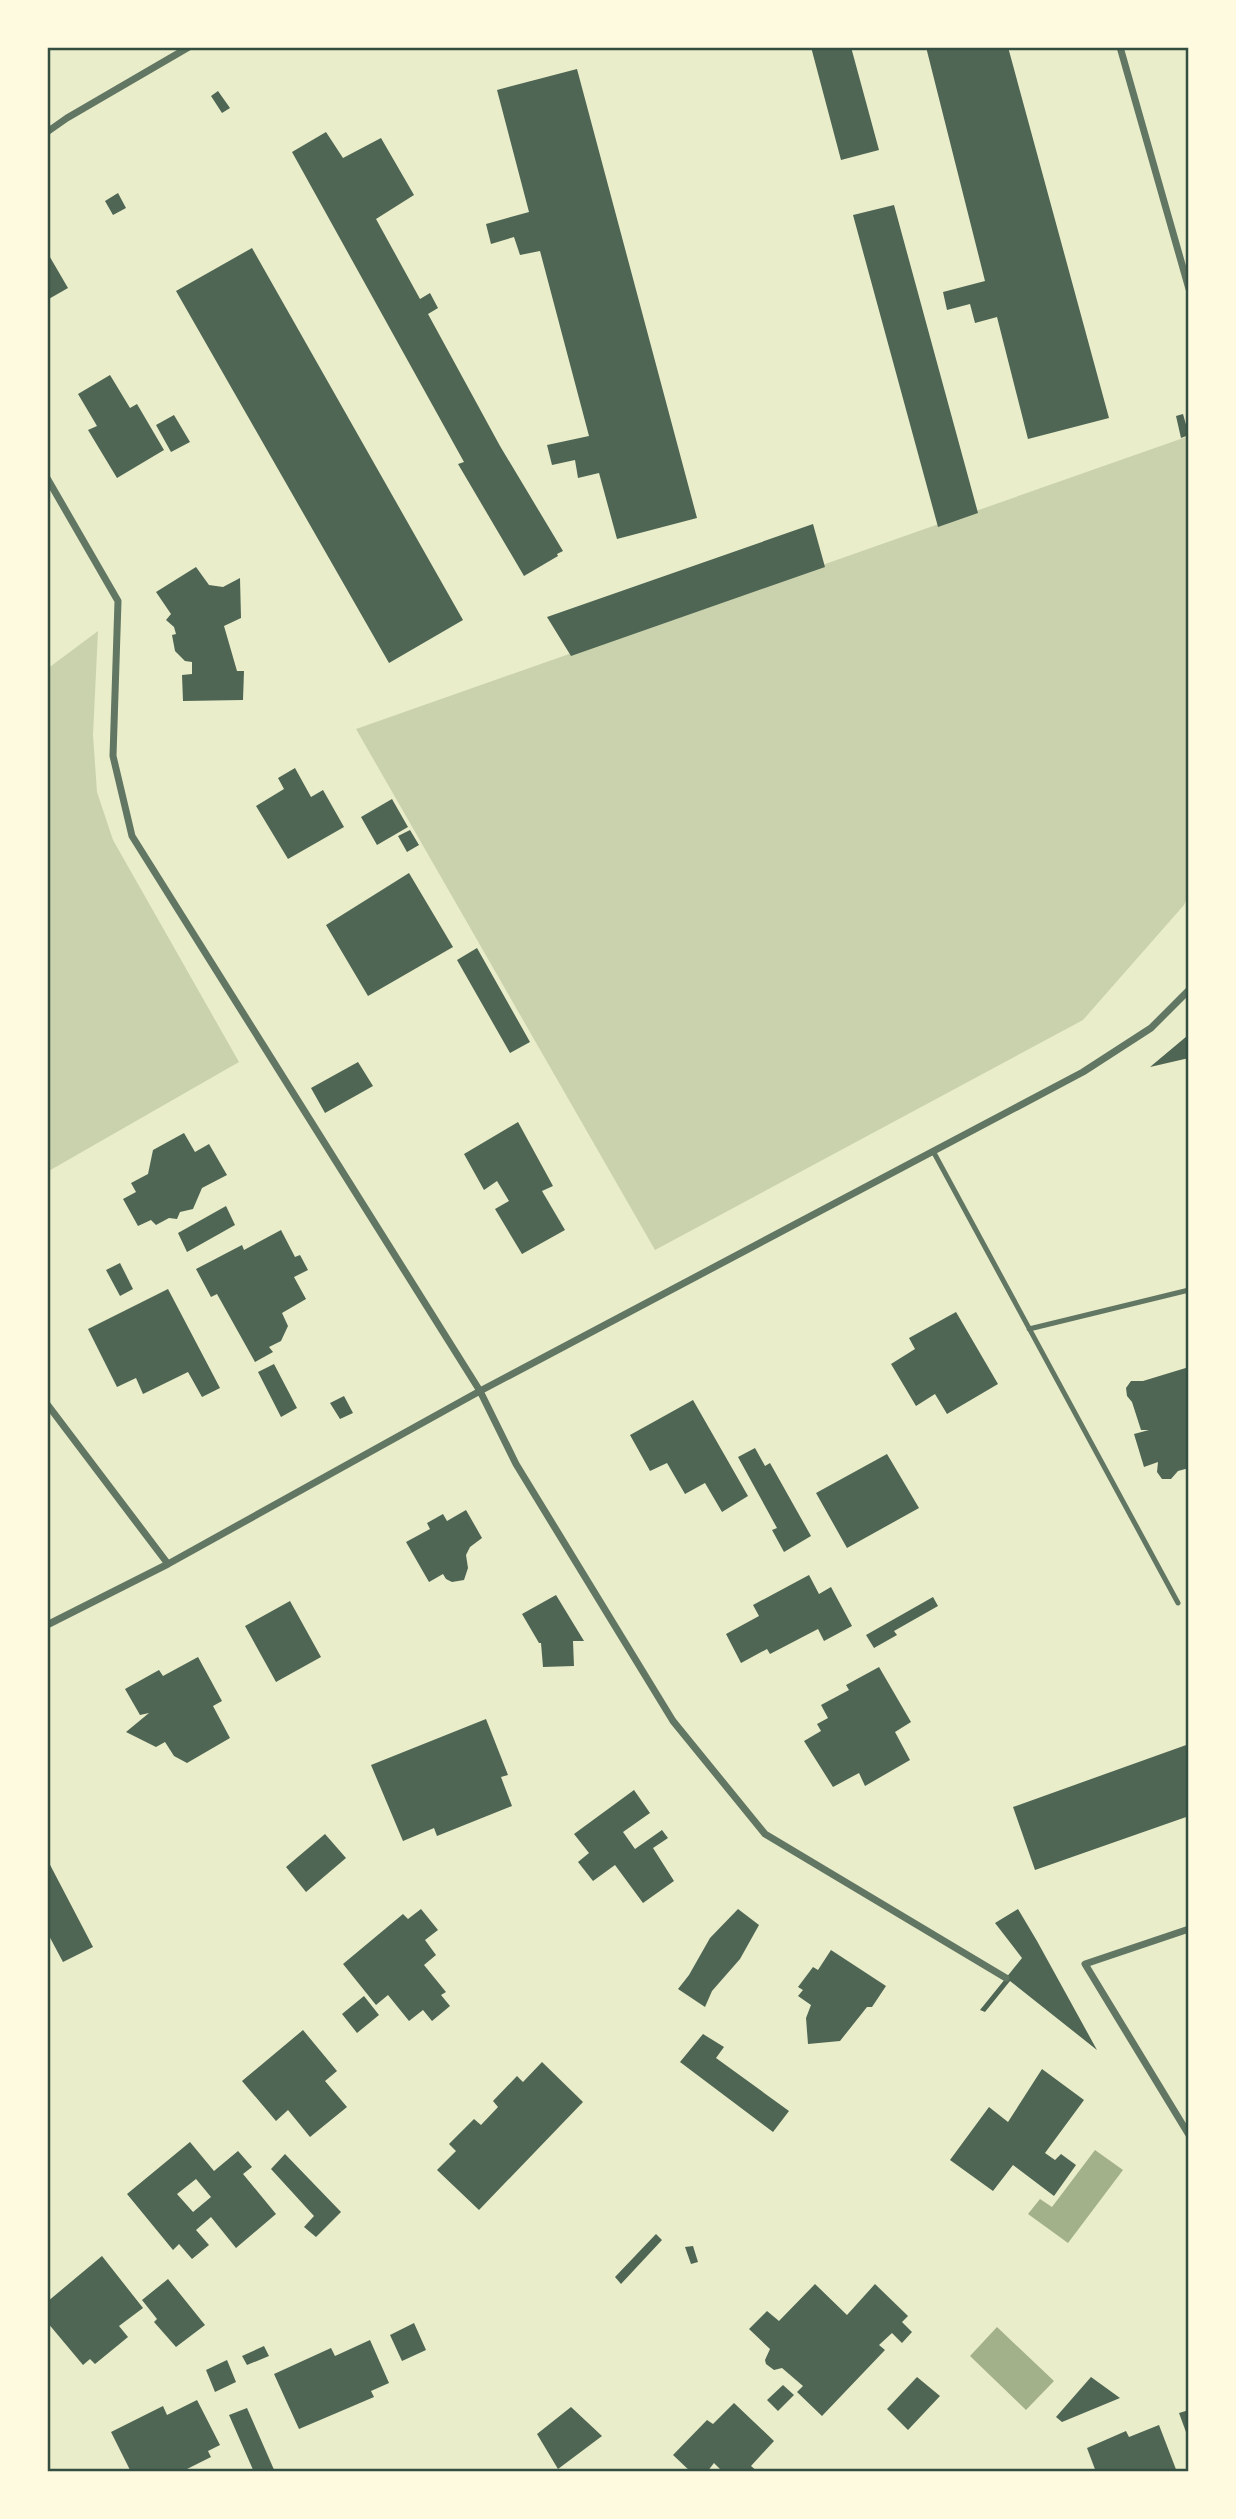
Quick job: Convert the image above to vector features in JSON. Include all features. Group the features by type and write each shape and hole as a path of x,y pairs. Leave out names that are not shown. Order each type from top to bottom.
{"street":[{"path":"47,132 67,117 190,47"},
{"path":"1120,47 1189,289"},
{"path":"47,478 118,601 113,757 132,836 480,1391 516,1464 673,1721 765,1834 1006,1978"},
{"path":"47,1625 168,1564 480,1391 1083,1072 1151,1028 1189,990"},
{"path":"47,1404 168,1564"},
{"path":"1189,1929 1085,1964 1189,2135"}],"lane":[{"path":"933,1150 1178,1602"},
{"path":"1029,1329 1189,1290"}],"shaded area":[{"path":"1189,436 1189,894 1184,905 1083,1020 655,1250 356,729"},
{"path":"98,631 93,735 97,792 113,840 239,1062 47,1172 47,669"},
{"path":"1095,2150 1123,2170 1068,2243 1028,2214 1040,2199 1052,2207"},
{"path":"997,2327 1054,2381 1026,2410 970,2356"}],"building":[{"path":"811,47 851,47 879,150 841,160"},
{"path":"926,47 1008,47 1109,418 1028,439 997,317 975,323 970,304 947,310 943,292 985,281"},
{"path":"577,69 697,518 617,539 599,473 578,478 575,460 552,465 547,445 589,436 540,251 520,255 514,237 491,244 486,224 529,212 497,90"},
{"path":"218,91 230,108 222,113 211,96"},
{"path":"326,132 343,158 381,138 414,195 376,219 420,299 430,293 438,308 428,314 500,446 563,551 524,576 458,464 464,462 292,152"},
{"path":"118,193 126,208 113,215 105,201"},
{"path":"894,205 978,513 938,527 853,215"},
{"path":"252,248 463,620 389,663 176,291"},
{"path":"47,252 68,288 47,300"},
{"path":"110,375 130,408 137,404 164,450 117,478 88,430 97,426 78,394"},
{"path":"1183,414 1189,435 1181,438 1176,416"},
{"path":"174,415 190,442 171,452 156,425"},
{"path":"813,524 825,567 571,656 547,617"},
{"path":"196,567 209,585 223,587 240,578 241,618 224,626 237,671 244,671 243,700 183,701 182,675 192,674 192,662 185,661 175,651 172,635 176,634 174,627 166,620 171,614 156,592"},
{"path":"295,768 311,797 323,790 344,827 288,859 256,806 284,789 278,778"},
{"path":"392,799 408,827 377,845 361,817"},
{"path":"410,830 419,845 407,852 398,836"},
{"path":"409,873 453,947 368,996 326,925"},
{"path":"477,948 530,1042 510,1053 457,960"},
{"path":"1189,1033 1189,1058 1150,1067 1187,1036"},
{"path":"358,1062 373,1086 325,1113 311,1088"},
{"path":"518,1122 553,1186 542,1191 565,1230 522,1254 495,1209 509,1201 497,1181 484,1190 464,1154"},
{"path":"184,1133 195,1152 209,1144 227,1175 202,1188 193,1209 180,1212 177,1219 169,1218 156,1225 151,1220 138,1226 123,1199 136,1192 131,1183 148,1174 153,1150"},
{"path":"226,1206 235,1225 187,1252 178,1233"},
{"path":"281,1230 295,1257 300,1255 308,1270 294,1277 306,1299 282,1313 288,1326 281,1341 269,1347 273,1352 255,1362 217,1294 211,1297 196,1269 242,1245 244,1250"},
{"path":"120,1263 133,1289 120,1296 106,1270"},
{"path":"168,1289 220,1388 202,1397 188,1372 143,1394 136,1378 117,1387 88,1329"},
{"path":"956,1312 998,1384 947,1414 935,1394 916,1406 891,1364 915,1349 909,1338"},
{"path":"274,1364 297,1408 281,1417 258,1372"},
{"path":"1189,1367 1189,1468 1178,1471 1171,1479 1162,1479 1157,1472 1158,1462 1144,1467 1134,1434 1149,1430 1141,1430 1126,1388 1131,1381 1143,1381"},
{"path":"344,1396 353,1413 340,1419 330,1403"},
{"path":"693,1400 748,1496 722,1512 705,1483 685,1494 667,1463 650,1471 630,1435"},
{"path":"755,1448 765,1466 770,1463 811,1536 784,1552 772,1530 777,1528 738,1457"},
{"path":"887,1454 919,1508 847,1548 816,1493"},
{"path":"466,1510 482,1538 470,1547 466,1555 468,1568 464,1580 452,1582 443,1574 429,1582 406,1542 430,1529 427,1523 443,1514 447,1521"},
{"path":"809,1575 819,1594 831,1587 852,1626 824,1641 818,1629 770,1654 767,1649 741,1663 726,1634 759,1616 753,1605"},
{"path":"556,1595 584,1641 573,1641 574,1666 543,1667 541,1643 522,1614"},
{"path":"933,1597 938,1606 894,1631 897,1635 874,1648 866,1635"},
{"path":"290,1601 321,1657 276,1682 245,1626"},
{"path":"198,1657 222,1701 213,1706 230,1738 187,1763 174,1756 165,1742 156,1747 126,1732 149,1713 140,1715 125,1689 159,1670 163,1676"},
{"path":"879,1667 911,1722 895,1732 910,1760 865,1786 859,1773 833,1787 804,1741 821,1731 817,1724 828,1718 821,1705 849,1690 846,1685"},
{"path":"486,1719 508,1775 501,1777 512,1806 437,1836 434,1828 403,1841 371,1765"},
{"path":"1189,1744 1189,1816 1035,1870 1013,1807"},
{"path":"634,1790 650,1813 623,1832 635,1849 662,1830 668,1838 653,1848 674,1881 643,1903 615,1865 593,1881 578,1862 589,1853 574,1834"},
{"path":"325,1834 346,1858 306,1892 286,1867"},
{"path":"47,1859 93,1947 63,1962 47,1932"},
{"path":"421,1909 438,1930 425,1940 436,1955 424,1965 446,1992 441,1995 450,2006 432,2021 423,2010 409,2021 388,1995 376,2005 343,1964 403,1914 408,1919"},
{"path":"738,1909 759,1925 740,1959 712,1991 705,2007 678,1989 710,1938"},
{"path":"1018,1909 1097,2050 1010,1981 985,2012 980,2010 1022,1958 995,1923"},
{"path":"831,1950 886,1986 872,2007 867,2007 840,2041 808,2044 806,2018 811,2005 798,1996 803,1990 798,1987 813,1967 818,1970"},
{"path":"364,1996 379,2015 357,2033 342,2014"},
{"path":"303,2030 337,2071 325,2081 347,2107 310,2137 288,2110 276,2121 242,2081"},
{"path":"703,2034 724,2047 716,2058 789,2111 773,2132 680,2062"},
{"path":"542,2062 583,2102 479,2210 437,2170 456,2151 449,2144 474,2119 481,2125 498,2107 493,2101 517,2076 523,2082"},
{"path":"1042,2069 1084,2100 1045,2153 1055,2160 1061,2154 1076,2165 1054,2196 1013,2165 993,2191 950,2160 989,2107 1008,2122"},
{"path":"190,2142 214,2171 238,2151 252,2167 243,2174 276,2214 236,2248 211,2217 196,2230 209,2245 192,2259 179,2244 173,2250 127,2194","holes":["196,2179 211,2197 193,2212 177,2194"]},
{"path":"285,2154 341,2212 316,2237 304,2227 314,2216 271,2169"},
{"path":"656,2234 662,2240 621,2284 615,2277"},
{"path":"693,2246 698,2262 691,2264 685,2247"},
{"path":"102,2256 143,2308 119,2326 128,2337 95,2364 90,2359 83,2365 47,2322 47,2302"},
{"path":"168,2279 205,2325 176,2347 154,2322 157,2319 142,2300"},
{"path":"815,2284 847,2315 875,2284 908,2316 902,2322 912,2332 902,2343 892,2333 879,2345 885,2350 822,2416 797,2392 803,2386 782,2368 774,2370 766,2364 770,2349 749,2329 767,2311 779,2321"},
{"path":"414,2323 426,2350 402,2361 390,2335"},
{"path":"370,2340 389,2383 371,2391 374,2397 299,2429 274,2374 331,2348 335,2356"},
{"path":"264,2346 269,2356 247,2365 242,2356"},
{"path":"227,2360 236,2382 215,2392 206,2370"},
{"path":"917,2377 940,2396 908,2430 887,2409"},
{"path":"1091,2377 1120,2398 1062,2422 1056,2417"},
{"path":"783,2385 794,2395 778,2411 767,2400"},
{"path":"197,2400 220,2445 208,2451 211,2457 181,2472 131,2472 111,2432 163,2406 167,2415"},
{"path":"734,2403 774,2441 751,2466 758,2472 723,2472 714,2463 707,2472 691,2472 673,2455 707,2420 713,2424"},
{"path":"571,2407 602,2436 558,2469 537,2434"},
{"path":"247,2408 275,2472 254,2472 229,2415"},
{"path":"1189,2410 1189,2431 1186,2432 1179,2413"},
{"path":"1159,2425 1177,2472 1096,2472 1087,2448 1126,2431 1129,2437"}]}
